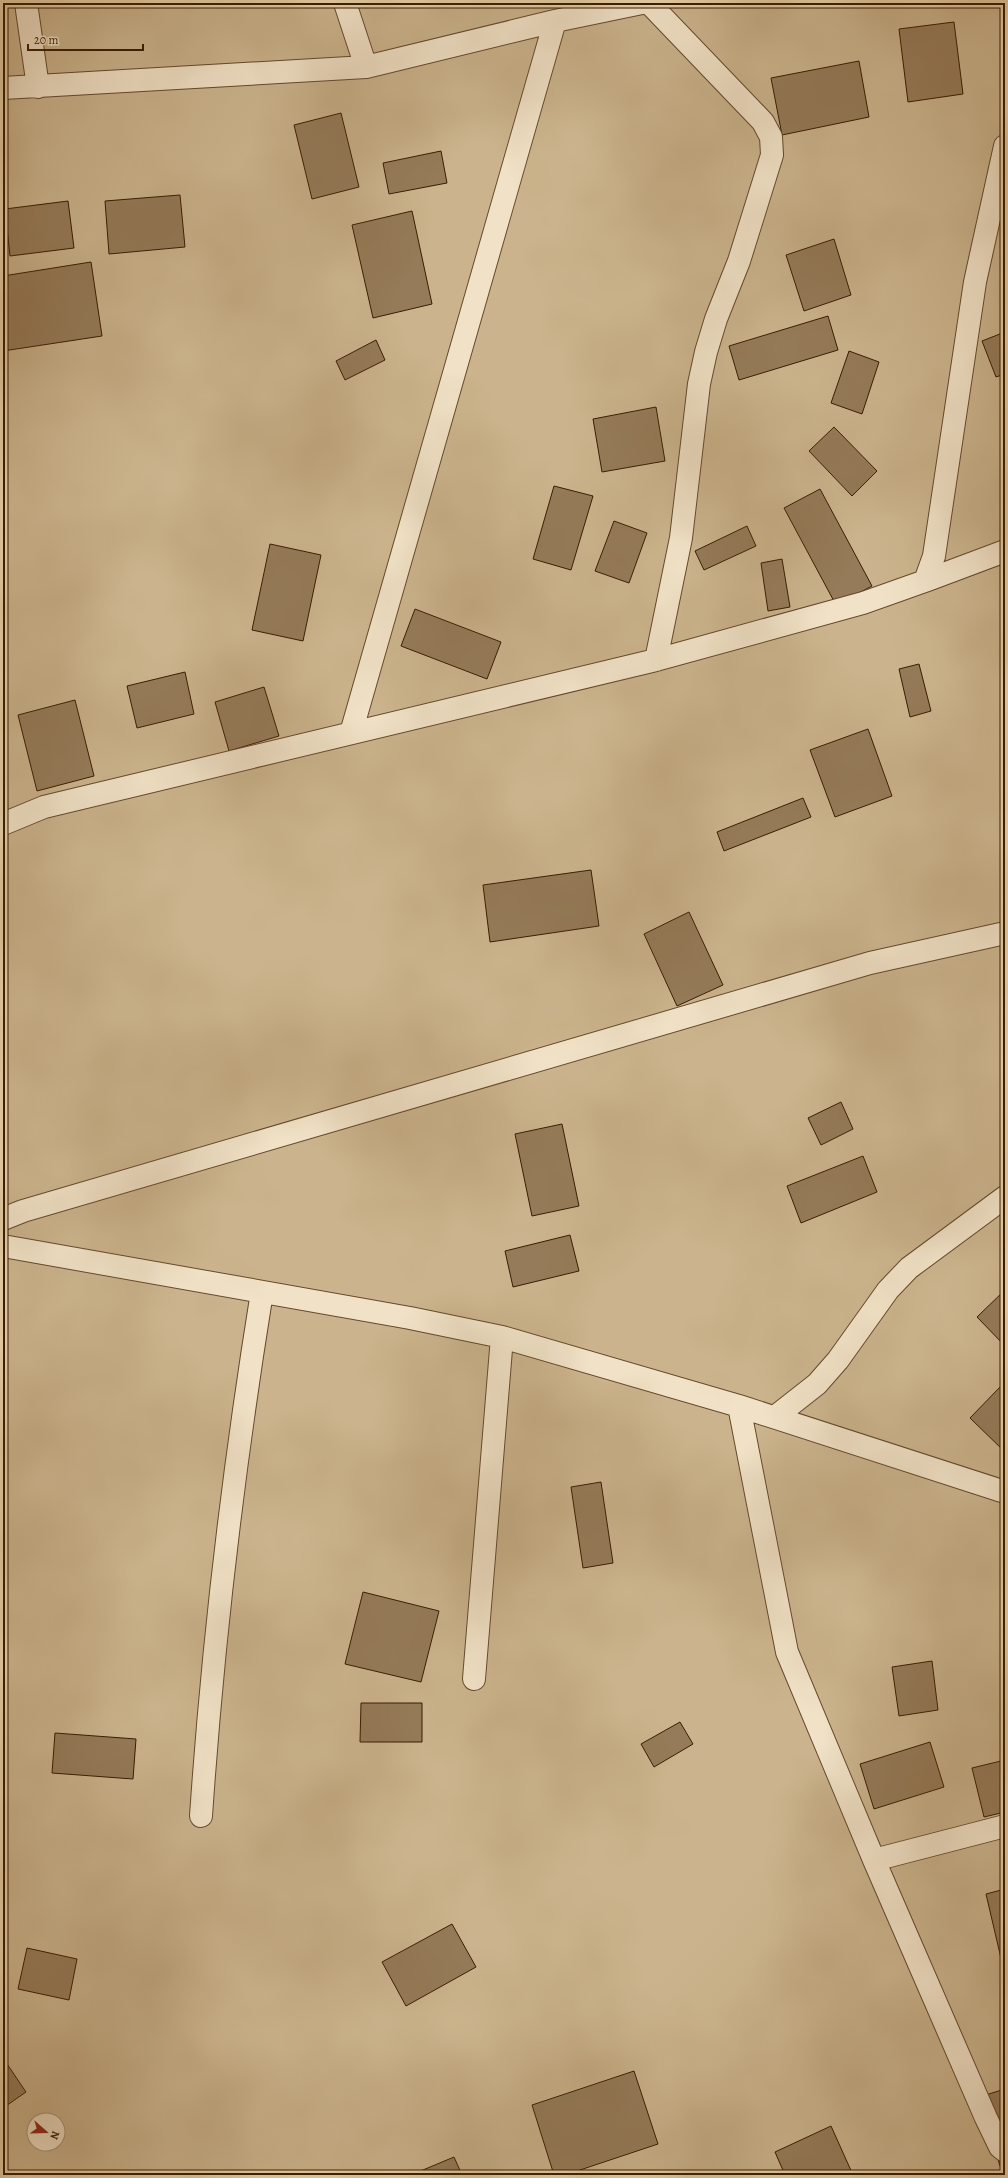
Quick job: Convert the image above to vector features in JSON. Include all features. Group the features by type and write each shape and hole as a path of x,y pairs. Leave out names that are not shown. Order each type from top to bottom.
{"street":[{"path":"26,3 38,87"},
{"path":"345,3 366,67"},
{"path":"3,88 366,67 555,21 642,3"},
{"path":"649,3 763,122 771,137 772,155 739,261 716,318 706,352 699,384 681,538 656,660"},
{"path":"352,733 555,21"},
{"path":"925,581 934,556 975,282 1005,146"},
{"path":"3,824 44,807 656,660 863,603 1005,551"},
{"path":"3,1220 31,1208 870,963 1005,933"},
{"path":"775,1417 817,1384 838,1360 888,1290 909,1268 1005,1197"},
{"path":"3,1246 262,1292 502,1337 775,1417 1005,1492"},
{"path":"201,1816 207,1721 237,1449 262,1292"},
{"path":"474,1679 502,1337"},
{"path":"739,1406 787,1652 874,1860 986,2118 1000,2147 1005,2151"},
{"path":"874,1860 1005,1826"}],"shaded area":[{"path":"3,3 1005,3 1005,2175 3,2175"}],"building":[{"path":"954,22 963,94 908,102 899,29"},
{"path":"859,61 869,117 782,135 771,78"},
{"path":"341,113 359,187 312,199 294,125"},
{"path":"441,151 447,183 389,194 383,163"},
{"path":"180,195 185,247 109,254 105,201"},
{"path":"68,201 74,248 10,256 5,209"},
{"path":"412,211 432,304 373,318 352,225"},
{"path":"834,239 851,295 804,311 786,255"},
{"path":"91,262 102,336 3,351 3,276"},
{"path":"828,316 838,350 739,380 729,346"},
{"path":"1005,332 1005,374 996,377 982,341"},
{"path":"376,340 385,360 345,380 336,361"},
{"path":"849,351 879,362 862,414 831,403"},
{"path":"656,407 665,461 602,472 593,419"},
{"path":"834,427 877,471 852,496 809,451"},
{"path":"554,486 593,496 571,570 533,559"},
{"path":"820,489 872,586 836,605 784,508"},
{"path":"614,521 647,533 629,583 595,571"},
{"path":"747,526 756,546 704,570 695,551"},
{"path":"270,544 321,555 303,641 252,630"},
{"path":"782,559 790,607 768,611 761,563"},
{"path":"415,609 501,642 487,679 401,646"},
{"path":"919,664 931,711 910,717 899,669"},
{"path":"185,672 194,714 137,728 127,686"},
{"path":"264,687 279,736 229,751 215,702"},
{"path":"75,700 94,776 37,791 18,715"},
{"path":"868,729 892,796 835,817 810,750"},
{"path":"803,798 811,817 724,851 717,832"},
{"path":"591,870 599,926 490,942 483,885"},
{"path":"689,912 723,985 677,1006 644,934"},
{"path":"841,1102 853,1129 821,1145 808,1118"},
{"path":"562,1124 579,1206 532,1216 515,1134"},
{"path":"863,1156 877,1192 801,1223 787,1186"},
{"path":"570,1235 579,1271 513,1287 505,1251"},
{"path":"1005,1290 1005,1346 977,1317"},
{"path":"1001,1386 1005,1389 1005,1452 970,1418"},
{"path":"601,1482 613,1563 583,1568 571,1487"},
{"path":"363,1592 439,1611 421,1682 345,1664"},
{"path":"932,1661 938,1710 899,1716 892,1667"},
{"path":"361,1703 422,1703 422,1742 360,1742"},
{"path":"680,1722 693,1744 654,1767 641,1744"},
{"path":"55,1733 136,1739 133,1779 52,1773"},
{"path":"930,1742 944,1787 874,1809 860,1764"},
{"path":"1005,1760 1005,1812 984,1817 972,1768"},
{"path":"1005,1889 1005,1966 1003,1967 986,1894"},
{"path":"452,1924 476,1967 406,2006 382,1962"},
{"path":"27,1948 77,1959 69,2000 18,1989"},
{"path":"3,2058 26,2092 3,2108"},
{"path":"634,2071 658,2144 565,2175 554,2175 532,2105"},
{"path":"1005,2089 1005,2164 1000,2166 979,2097"},
{"path":"831,2126 853,2175 785,2175 775,2152"},
{"path":"454,2157 462,2175 411,2175"}]}
